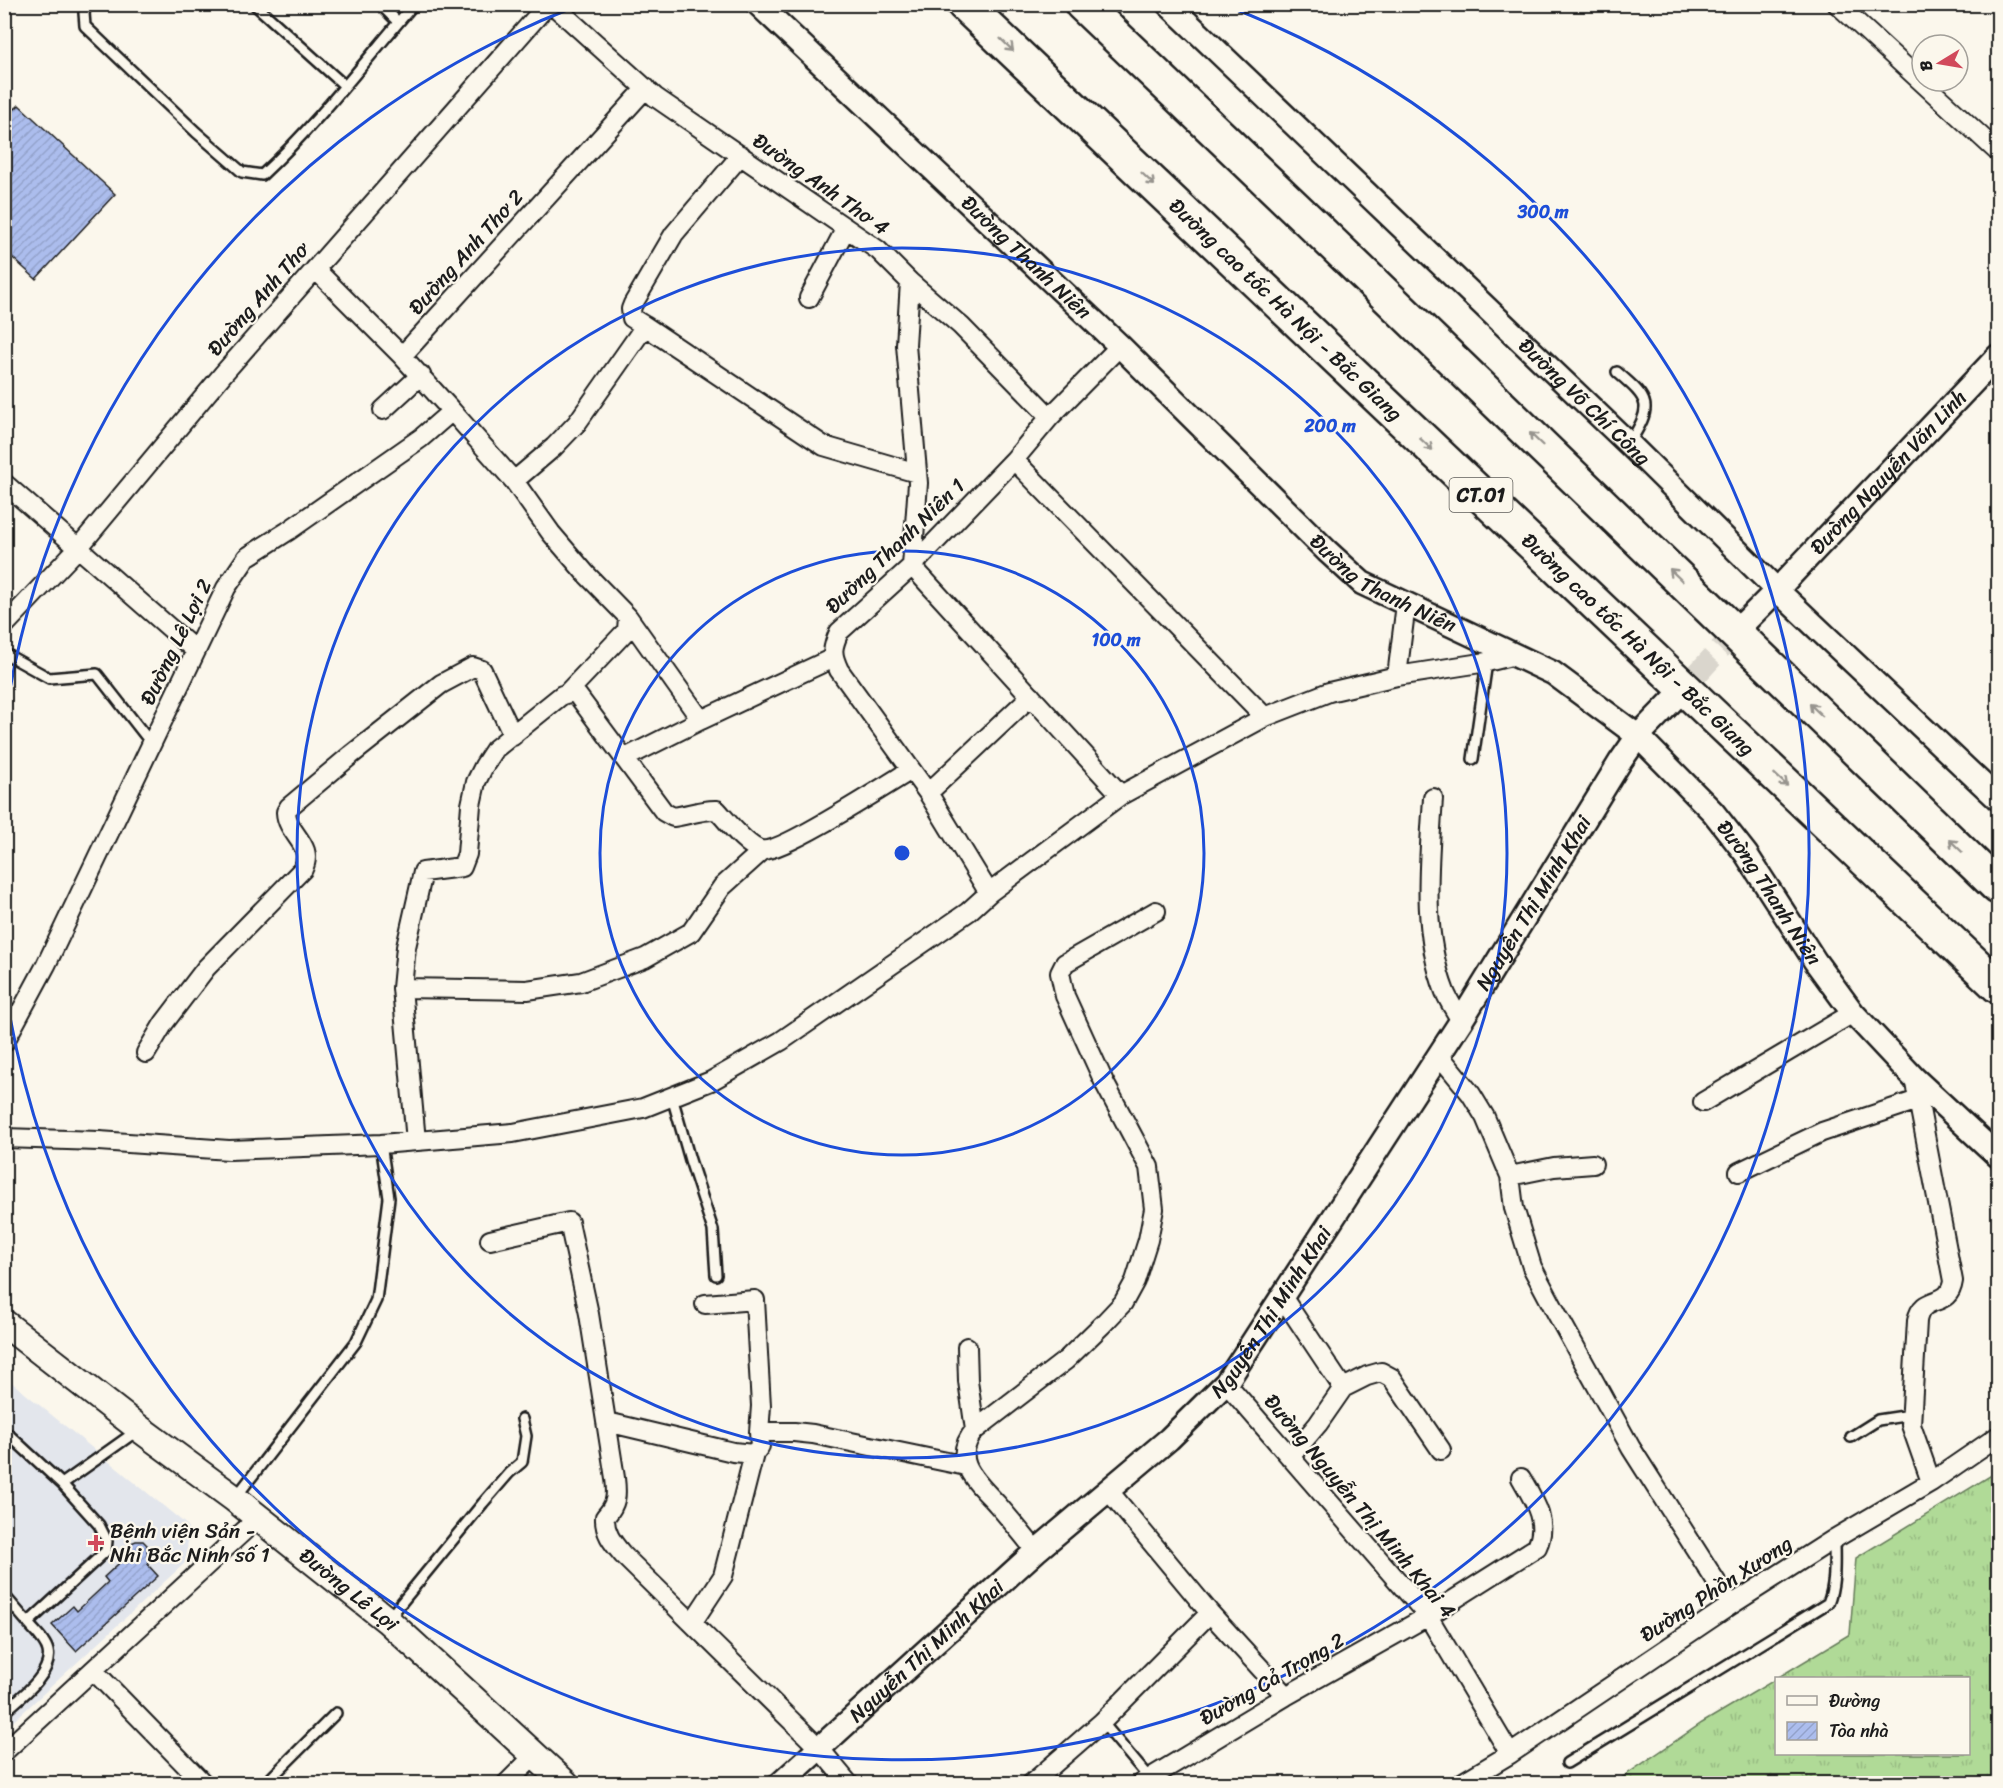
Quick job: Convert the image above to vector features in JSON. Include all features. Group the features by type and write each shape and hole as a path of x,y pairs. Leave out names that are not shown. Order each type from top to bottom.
{"highway":[{"name":"Đường cao tốc Hà Nội - Bắc Giang","path":"964,4 1998,986"},
{"path":"1082,4 1998,886"}],"main road":[{"name":"Đường Lê Lợi","path":"4,1323 140,1429 235,1499 387,1620 536,1754 566,1784"}],"street":[{"name":"Đường Anh Thơ 4","path":"550,4 655,97 878,250 910,282 961,326 1050,417"},
{"name":"Đường Anh Thơ","path":"4,626 79,547 223,374 550,4"},
{"name":"Đường Thanh Niên","path":"758,4 1120,346 1362,583 1553,673 1638,736 1713,812 1746,854 1808,951 1853,1013 1916,1089 1998,1156"},
{"name":"Đường Võ Chí Công","path":"1168,4 1998,800"},
{"path":"1837,4 1998,152"},
{"name":"Đường Anh Thơ 2","path":"402,356 646,88"},
{"path":"741,155 674,234 633,303 630,309 632,318 824,446 917,473"},
{"path":"809,298 846,228"},
{"path":"315,269 421,375 514,481 551,533 586,574 628,617 700,720"},
{"path":"910,282 906,345 918,483 912,566 1121,795"},
{"path":"514,481 577,423 645,326"},
{"name":"Đường Thanh Niên 1","path":"833,658 833,645 838,632 912,566 1014,460 1050,417 1120,346"},
{"name":"Đường Nguyễn Văn Linh","path":"1746,621 1778,590 1998,356"},
{"path":"383,410 421,375"},
{"name":"Đường Lê Lợi 2","path":"4,1043 46,965 226,588 247,557 411,445 452,411"},
{"path":"1014,460 1265,717"},
{"path":"4,483 196,651"},
{"path":"1397,676 1406,604"},
{"path":"416,1141 402,988 406,947 423,872 462,867 467,854 471,805 476,782 495,749 568,692 627,630 628,617"},
{"path":"4,1138 230,1150 381,1144 513,1133 643,1108 711,1081 781,1041 968,912 989,893 1121,795 1265,717 1329,692 1397,676 1487,662 1515,655"},
{"path":"625,758 833,658 839,670 928,793 989,893"},
{"path":"146,1053 164,1023 206,968 303,869 307,856 286,818 286,812 290,807 441,684 473,667 482,670 513,736"},
{"path":"568,692 573,692 578,696 664,812 674,818 708,809 717,810 749,844 762,850 776,848 819,826 911,770"},
{"path":"928,793 1031,696"},
{"name":"Nguyễn Thị Minh Khai","path":"780,1784 1036,1551 1169,1439 1226,1383 1461,1021 1620,762 1638,736 1675,698"},
{"path":"1433,798 1428,914 1434,951 1445,993 1461,1021"},
{"path":"402,988 527,990 581,982 645,958 691,932 722,887 762,850"},
{"path":"1036,1551 975,1480 966,1466 965,1452 968,1439 975,1430 1066,1360 1123,1303 1135,1281 1148,1240 1154,1209 1149,1167 1105,1084 1065,996 1060,973 1065,963 1156,911"},
{"path":"1703,1102 1853,1013"},
{"path":"1439,1055 1471,1094 1485,1117 1510,1176 1514,1208 1532,1267 1631,1448 1731,1605"},
{"path":"1739,1172 1916,1089 1953,1281 1952,1291 1948,1295 1925,1305 1919,1312 1911,1425 1931,1482"},
{"path":"1510,1176 1554,1167 1593,1164"},
{"path":"490,1240 569,1222 589,1314 617,1496 614,1508 605,1517 604,1526 610,1540 819,1748 849,1784"},
{"path":"1283,1298 1343,1388"},
{"path":"692,1623 723,1575 754,1454 759,1446 761,1406 755,1300 705,1304"},
{"path":"967,1347 968,1381 975,1430"},
{"path":"1290,1457 1318,1424 1343,1388 1381,1372 1392,1378 1441,1450"},
{"name":"Đường Nguyễn Thị Minh Khai 4","path":"1226,1383 1428,1616 1510,1754"},
{"path":"607,1422 733,1452 754,1454"},
{"path":"759,1432 813,1434 966,1466"},
{"name":"Đường Phồn Xương","path":"1460,1784 1510,1754 1731,1605 1834,1539 1931,1482 1998,1436"},
{"name":"Đường Cả Trọng 2","path":"1144,1781 1286,1696 1428,1616 1537,1547 1541,1538 1541,1521 1536,1504 1521,1478"},
{"path":"1108,1490 1210,1613 1286,1696"},
{"path":"4,1752 258,1518"},
{"path":"1031,1784 1102,1722 1210,1613"},
{"path":"93,1670 204,1784"},
{"path":"506,1784 536,1754"}],"lane":[{"path":"87,4 84,13 85,26 196,132 242,172 262,176 282,157 345,86 414,4"},
{"path":"254,4 345,86"},
{"path":"380,4 399,22"},
{"path":"1617,372 1640,392 1644,401 1645,414 1629,444"},
{"path":"4,653 49,678 97,674 152,743"},
{"path":"1473,759 1487,662"},
{"path":"672,1096 713,1230 716,1275"},
{"path":"235,1499 356,1342 376,1300 389,1198 381,1144"},
{"path":"1851,1437 1878,1420 1911,1415"},
{"path":"387,1620 483,1503 509,1473 522,1462 526,1436 522,1419"},
{"path":"62,1484 140,1429"},
{"path":"4,1433 8,1434 62,1484 99,1525 107,1541 106,1551 28,1623"},
{"path":"1567,1763 1828,1603 1834,1579 1834,1539"},
{"path":"4,1595 46,1646 49,1653 36,1683 4,1712"},
{"path":"265,1784 336,1713"},
{"path":"1102,1722 1144,1781"}],"shaded area":[{"name":"Bệnh viện Sản - Nhi Bắc Ninh số 1","path":"5,1377 188,1526 187,1561 5,1729"}],"green space":[{"path":"1998,1471 1998,1783 1614,1783 1702,1723 1775,1680 1775,1755 1970,1755 1970,1677 1779,1677 1850,1634 1856,1558"}],"building":[{"path":"4,100 15,109 19,105 115,194 36,279 4,250"},
{"path":"143,1541 147,1545 148,1565 158,1576 76,1651 52,1625 73,1606 77,1611 108,1582 104,1577 129,1554 128,1549 131,1543"}],"tunnel":[{"path":"1675,698 1743,624"}],"place":[{"name":"Bệnh viện Sản - Nhi Bắc Ninh số 1","path":"96,1543"}]}
